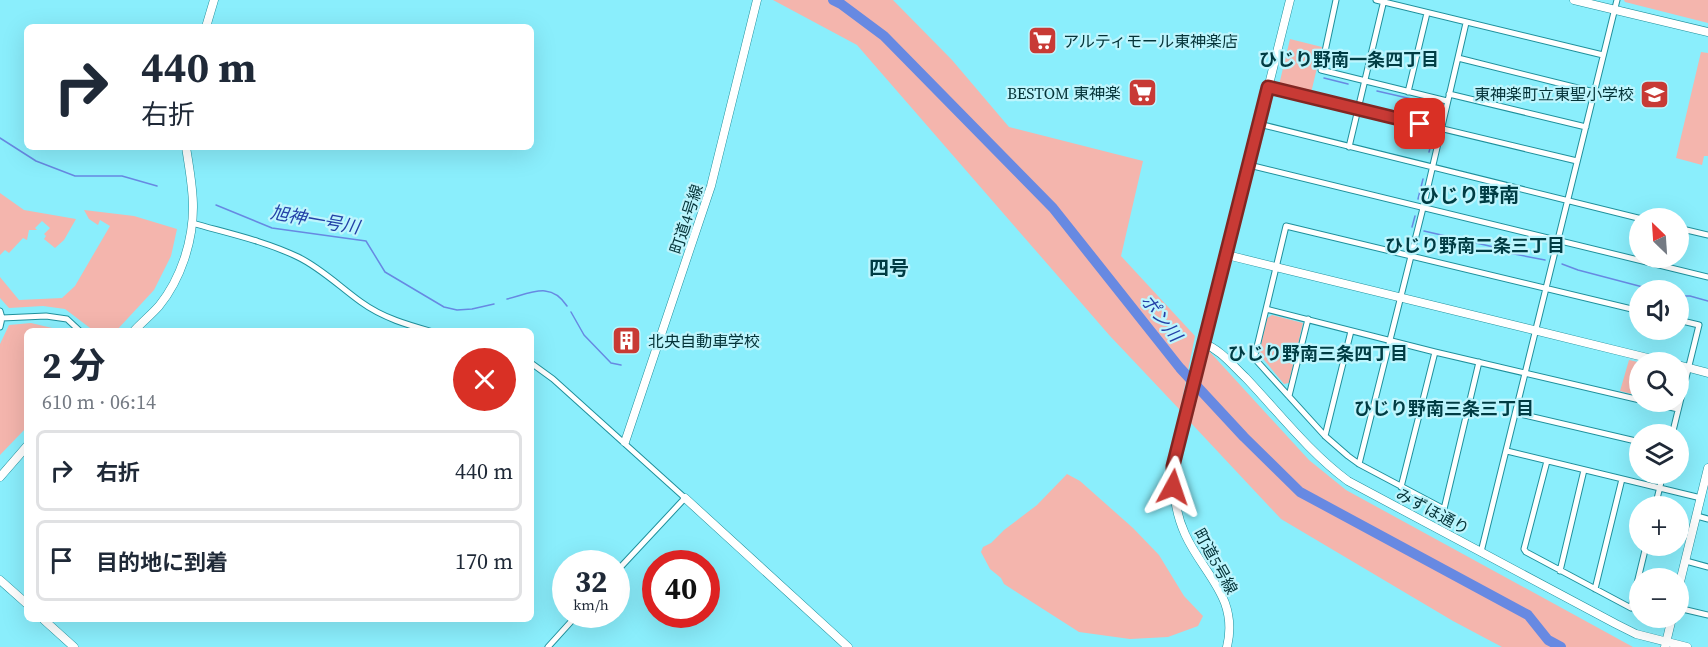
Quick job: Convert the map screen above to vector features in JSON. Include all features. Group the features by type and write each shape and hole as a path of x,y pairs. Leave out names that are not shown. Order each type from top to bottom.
{"street":[{"path":"207,24 214,0"},
{"name":"町道4号線","path":"625,442 711,186 757,0"},
{"name":"町道5号線","path":"1227,647 1229,616 1222,593 1185,535 1177,511 1173,487 1173,466 1290,0"},
{"path":"1336,0 1321,70 1447,101"},
{"path":"1376,0 1603,56"},
{"path":"1574,0 1708,32"},
{"path":"1481,552 1617,0"},
{"path":"1349,147 1384,1"},
{"path":"1408,92 1427,13"},
{"path":"1359,464 1423,208 1466,23"},
{"path":"1458,58 1594,92"},
{"path":"1268,87 1577,161"},
{"path":"1449,94 1586,127"},
{"path":"1259,124 1629,216"},
{"path":"137,328 159,306 176,281 186,251 193,205 186,150"},
{"path":"1249,165 1708,277"},
{"path":"192,223 267,244 297,256 319,269 362,303 386,317 420,328"},
{"path":"1479,362 1444,509 1359,464 1325,436 1256,359 1255,355 1286,226 1629,308"},
{"path":"1689,231 1708,235"},
{"path":"1227,255 1629,354"},
{"path":"1266,309 1435,352 1629,397"},
{"path":"0,311 2,318 0,327"},
{"path":"2,318 46,316 67,320 76,328"},
{"path":"1290,396 1308,319"},
{"path":"1689,323 1699,326 1689,368 1708,373"},
{"path":"1325,436 1351,331"},
{"name":"みずほ通り","path":"1203,343 1218,350 1330,468 1348,481 1636,634 1665,644 1687,647"},
{"path":"1401,487 1435,352"},
{"path":"534,365 625,442 848,647"},
{"path":"1516,412 1629,439"},
{"path":"0,477 24,449"},
{"path":"1507,452 1701,498"},
{"path":"1547,461 1524,549 1526,552 1631,608 1644,556"},
{"path":"1560,571 1584,470"},
{"path":"1684,568 1708,470"},
{"path":"1595,589 1622,479"},
{"path":"1658,496 1661,484"},
{"path":"630,557 685,498"},
{"path":"1696,516 1708,519"},
{"path":"1686,561 1708,567"},
{"path":"0,580 24,601"},
{"path":"1689,611 1708,615"},
{"path":"46,622 74,647"},
{"path":"548,647 565,628"},
{"path":"1665,644 1669,628"}],"shaded area":[{"path":"773,0 893,0 952,60 1009,127 1143,161 1121,256 1195,336 1180,410 1110,336 857,45"},
{"path":"1624,0 1708,0 1708,23 1625,2"},
{"path":"1290,39 1322,47 1311,93 1279,85"},
{"path":"1701,52 1708,53 1708,156 1704,156 1702,165 1676,158"},
{"path":"0,193 24,210 76,219 64,240 55,248 44,239 46,236 44,234 50,228 42,221 35,228 37,230 29,230 27,240 23,238 9,253 5,250 0,255"},
{"path":"84,210 134,216 177,229 171,256 154,290 119,328 90,328 65,309 43,306 9,308 0,298 0,277 19,300 62,298 75,286 110,226 100,220 98,225 89,219"},
{"path":"1272,315 1303,323 1289,383 1284,384 1259,354 1267,318"},
{"path":"31,323 52,328 24,328 24,430 0,455 0,344 9,325"},
{"path":"1209,351 1309,460 1346,490 1633,647 1502,647 1453,621 1281,519 1191,423"},
{"path":"1629,360 1629,393 1620,391"},
{"path":"1067,474 1080,481 1133,528 1159,555 1184,596 1203,616 1198,626 1168,637 1130,639 1079,632 1004,584 1001,578 990,569 981,552 983,547 1037,505"}],"waterway":[{"name":"ポン川","path":"833,0 884,36 1053,208 1180,368 1244,437 1300,492 1528,615 1548,640 1561,647"},
{"path":"1324,78 1348,84"},
{"path":"1377,91 1438,105 1441,109 1437,122"},
{"path":"1429,152 1433,137"},
{"name":"旭神一号川","path":"0,138 36,161 75,176 122,176 157,186"},
{"path":"1418,199 1423,179"},
{"name":"旭神一号川","path":"216,205 272,228 366,241 385,272 444,307 457,310 494,304"},
{"path":"1412,227 1415,216"},
{"path":"1424,231 1545,260"},
{"path":"1562,264 1629,283"},
{"name":"旭神一号川","path":"507,299 532,292 547,291 561,298 567,306"},
{"path":"1689,296 1708,301"},
{"name":"旭神一号川","path":"571,312 584,335 611,363 621,365"}],"place":[{"name":"アルティモール東神楽店","path":"1042,41"},
{"name":"BESTOM 東神楽","path":"1142,93"},
{"name":"東神楽町立東聖小学校","path":"1655,94"},
{"name":"北央自動車学校","path":"627,341"}],"district":[{"name":"ひじり野南一条四丁目","path":"1349,60"},
{"name":"ひじり野南","path":"1469,195"},
{"name":"ひじり野南二条三丁目","path":"1475,246"},
{"name":"四号","path":"889,268"},
{"name":"ひじり野南三条四丁目","path":"1318,354"},
{"name":"ひじり野南三条三丁目","path":"1444,409"}],"route":[{"path":"1173,487 1173,466 1268,87 1420,124"}]}
